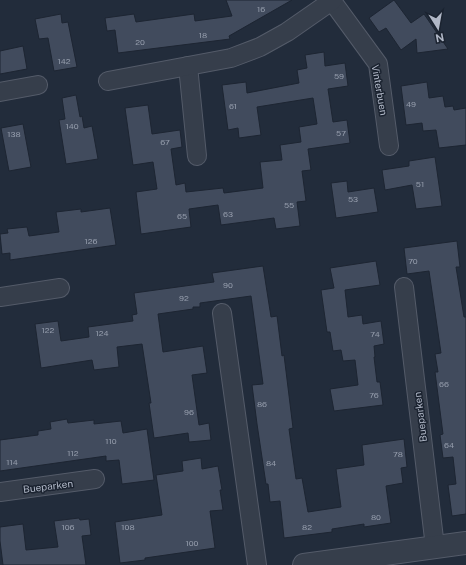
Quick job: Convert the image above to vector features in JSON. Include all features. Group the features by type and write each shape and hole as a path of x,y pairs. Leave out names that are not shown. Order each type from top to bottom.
{"street":[{"name":"Vinterbuen","path":"108,81 231,58 260,47 287,32 332,0 378,64 389,146"},
{"path":"188,66 197,156"},
{"path":"0,92 38,85"},
{"name":"Bueparken","path":"404,287 436,547"},
{"path":"0,297 60,288"},
{"path":"222,313 257,565"},
{"name":"Bueparken","path":"0,492 95,479"},
{"path":"304,565 466,543"}],"building":[{"path":"226,0 292,0 229,36 230,39 118,53 115,30 107,31 105,18 134,14 136,22 194,14 195,21 232,16"},
{"path":"394,0 411,23 424,14 448,49 417,53 416,39 401,50 386,28 379,32 369,18"},
{"path":"61,14 62,23 68,22 77,67 54,71 48,38 39,39 35,19"},
{"path":"23,46 27,69 0,74 0,51"},
{"path":"324,52 325,66 345,63 348,86 328,89 333,122 347,120 350,143 308,149 311,170 302,171 306,201 297,202 300,226 276,229 274,218 221,225 218,205 189,209 191,227 141,234 136,192 157,189 153,162 133,165 125,108 148,105 152,134 180,130 182,147 171,149 176,185 185,183 186,192 223,188 224,193 263,188 260,162 282,160 280,145 301,142 299,127 317,124 313,98 257,107 261,135 239,138 238,128 228,130 222,85 246,82 247,93 299,83 297,70 307,68 305,55"},
{"path":"427,82 429,98 443,96 445,107 453,106 454,110 466,108 466,145 439,148 436,130 423,131 422,123 406,125 401,86"},
{"path":"76,95 80,117 82,116 84,128 92,126 98,159 66,164 59,120 65,119 62,98"},
{"path":"23,124 31,167 9,171 1,128"},
{"path":"435,157 442,206 416,209 412,185 385,190 382,170 409,166 409,161"},
{"path":"347,181 348,192 374,188 378,212 336,218 331,183"},
{"path":"110,208 116,245 10,260 10,253 2,254 0,234 8,233 7,229 27,227 29,236 59,232 56,212 81,209 81,212"},
{"path":"457,241 460,267 456,267 464,317 466,317 466,514 452,516 448,485 456,484 453,457 443,458 440,435 443,434 435,372 438,372 435,354 441,353 429,271 407,274 404,248"},
{"path":"376,261 380,285 345,290 348,317 362,315 363,324 381,321 384,344 374,346 374,357 377,382 380,382 383,405 334,411 330,389 358,385 355,360 343,361 341,350 333,351 330,332 327,332 321,290 334,288 330,268"},
{"path":"263,266 271,317 277,316 282,356 284,355 293,428 289,429 296,479 302,478 308,512 341,507 336,469 364,465 362,445 404,439 407,467 401,468 403,483 386,486 391,523 364,527 364,524 332,529 332,532 284,538 280,501 270,502 257,424 252,385 263,384 251,296 200,303 200,307 193,307 193,309 158,314 163,352 203,346 207,373 192,375 199,425 209,423 211,440 189,442 188,433 154,438 149,403 151,403 142,344 117,347 119,367 94,370 92,360 41,368 35,324 58,321 61,341 89,337 88,327 133,321 132,315 137,314 134,293 214,282 212,273"},
{"path":"67,419 68,423 94,420 94,424 121,421 123,433 147,429 154,480 122,484 119,460 106,461 106,456 0,471 0,440 38,435 38,431 51,429 50,422"},
{"path":"201,458 202,469 218,466 222,490 220,490 223,510 210,511 215,548 120,563 115,522 162,515 156,475 183,471 182,461"},
{"path":"79,518 80,520 89,519 91,535 82,536 86,565 3,565 0,527 23,524 26,550 58,547 54,521"}]}
